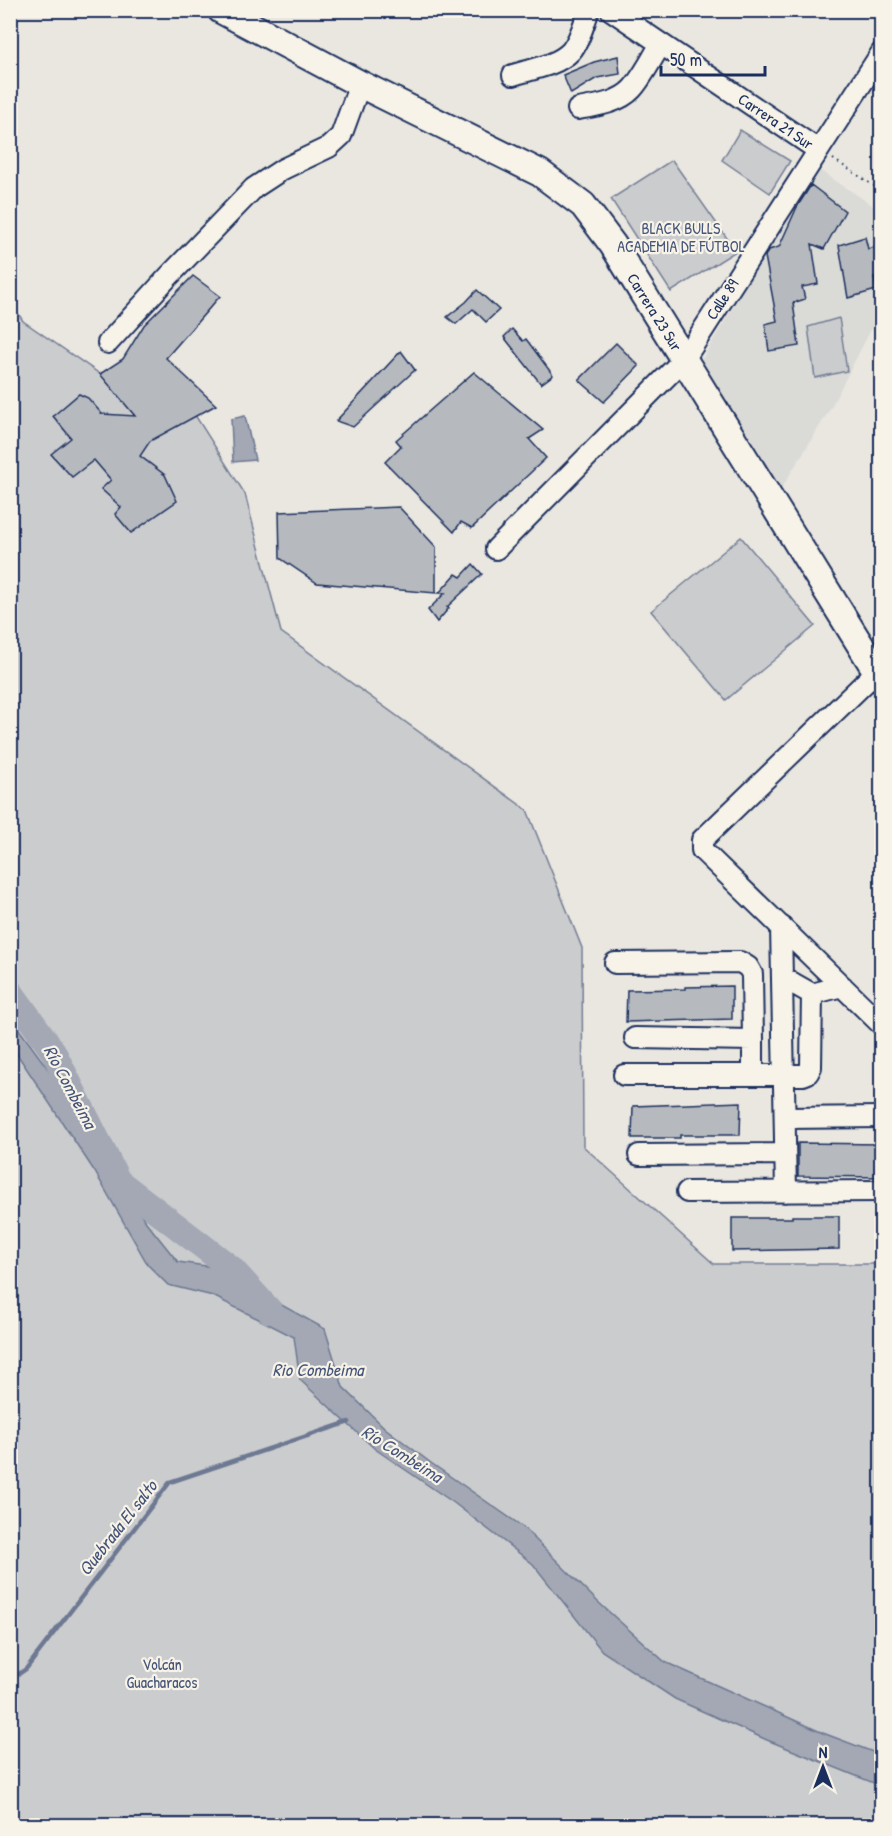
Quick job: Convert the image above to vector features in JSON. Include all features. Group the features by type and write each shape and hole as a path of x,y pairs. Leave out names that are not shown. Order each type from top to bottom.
{"main road":[{"name":"Carrera 23 Sur","path":"221,10 360,84 540,172 583,205 613,245 685,358 880,675"}],"street":[{"path":"513,75 555,62 571,51 589,10"},
{"name":"Carrera 21 Sur","path":"611,10 818,150"},
{"path":"578,109 598,106 620,98 632,90 661,44"},
{"name":"Calle 89","path":"496,549 685,358 882,52"},
{"path":"108,343 254,188 283,169 329,147 341,136 360,84"},
{"path":"880,675 702,840 702,850 882,1025"},
{"path":"781,926 786,1192"},
{"path":"615,963 740,962 748,967 752,974 753,1075"},
{"path":"782,977 812,994 843,986"},
{"path":"624,1075 784,1076 808,1073 811,1067 812,994"},
{"path":"635,1038 753,1040"},
{"path":"785,1118 882,1117"},
{"path":"639,1155 785,1154"},
{"path":"687,1192 882,1191"}],"path":[{"name":"Carrera 21 Sur","path":"818,150 882,191"}],"shaded area":[{"path":"816,168 881,211 881,310 830,409 781,489 699,364"}],"green space":[{"path":"740,130 790,161 770,193 722,160"},
{"name":"BLACK BULLS ACADEMIA DE FÚTBOL","path":"672,160 736,251 671,292 611,199"},
{"name":"Volcán Guacharacos","path":"10,301 23,321 100,374 195,415 245,494 281,632 527,810 582,948 583,1146 714,1264 881,1264 881,1825 11,1825"},
{"path":"839,318 847,371 815,378 808,327"},
{"path":"741,537 815,626 726,700 651,611"}],"water":[{"path":"245,416 255,460 233,462 231,419"},
{"name":"Rio Combeima","path":"10,1017 65,1092 146,1222 178,1262 213,1267 325,1329 343,1387 385,1428 523,1527 598,1602 665,1662 823,1733 881,1755 881,1786 767,1740 675,1699 602,1651 533,1564 454,1503 375,1449 300,1380 294,1337 213,1296 168,1285 148,1265 95,1172 11,1045"}],"building":[{"path":"618,56 620,74 597,78 571,94 563,75 594,62"},
{"path":"811,185 845,211 824,249 812,244 818,284 802,287 805,299 793,303 799,346 769,351 765,324 777,321 765,256 769,250 779,247 797,207"},
{"path":"865,237 868,249 882,245 882,275 874,277 876,290 848,298 839,245"},
{"path":"193,276 220,296 166,358 216,405 150,441 140,456 165,475 177,501 131,533 115,514 121,507 101,489 111,480 94,460 72,477 51,454 71,438 53,416 79,394 88,398 102,414 135,416 100,374 123,359 144,325"},
{"path":"477,290 499,310 486,322 473,309 456,324 447,317 466,302"},
{"path":"512,329 523,341 526,339 553,375 541,384 504,337"},
{"path":"616,343 639,366 604,402 579,380"},
{"path":"401,351 415,370 353,427 336,421"},
{"path":"474,372 543,430 529,439 546,458 472,528 461,522 454,532 385,462 401,446 396,440"},
{"path":"399,507 436,547 436,593 317,583 280,558 279,512"},
{"path":"473,564 482,574 447,607 449,608 437,622 428,610 445,593 439,593 456,574 461,577"},
{"path":"732,986 732,1019 626,1022 627,990"},
{"path":"741,1102 740,1135 632,1138 633,1106"},
{"path":"798,1143 882,1144 882,1177 798,1176"},
{"path":"792,1216 839,1216 839,1249 732,1251 732,1218 792,1218"}],"waterway":[{"name":"Río Combeima","path":"10,991 53,1051 118,1181 231,1268 270,1311"},
{"name":"Quebrada El salto","path":"10,1680 26,1669 170,1482 349,1422"}]}
